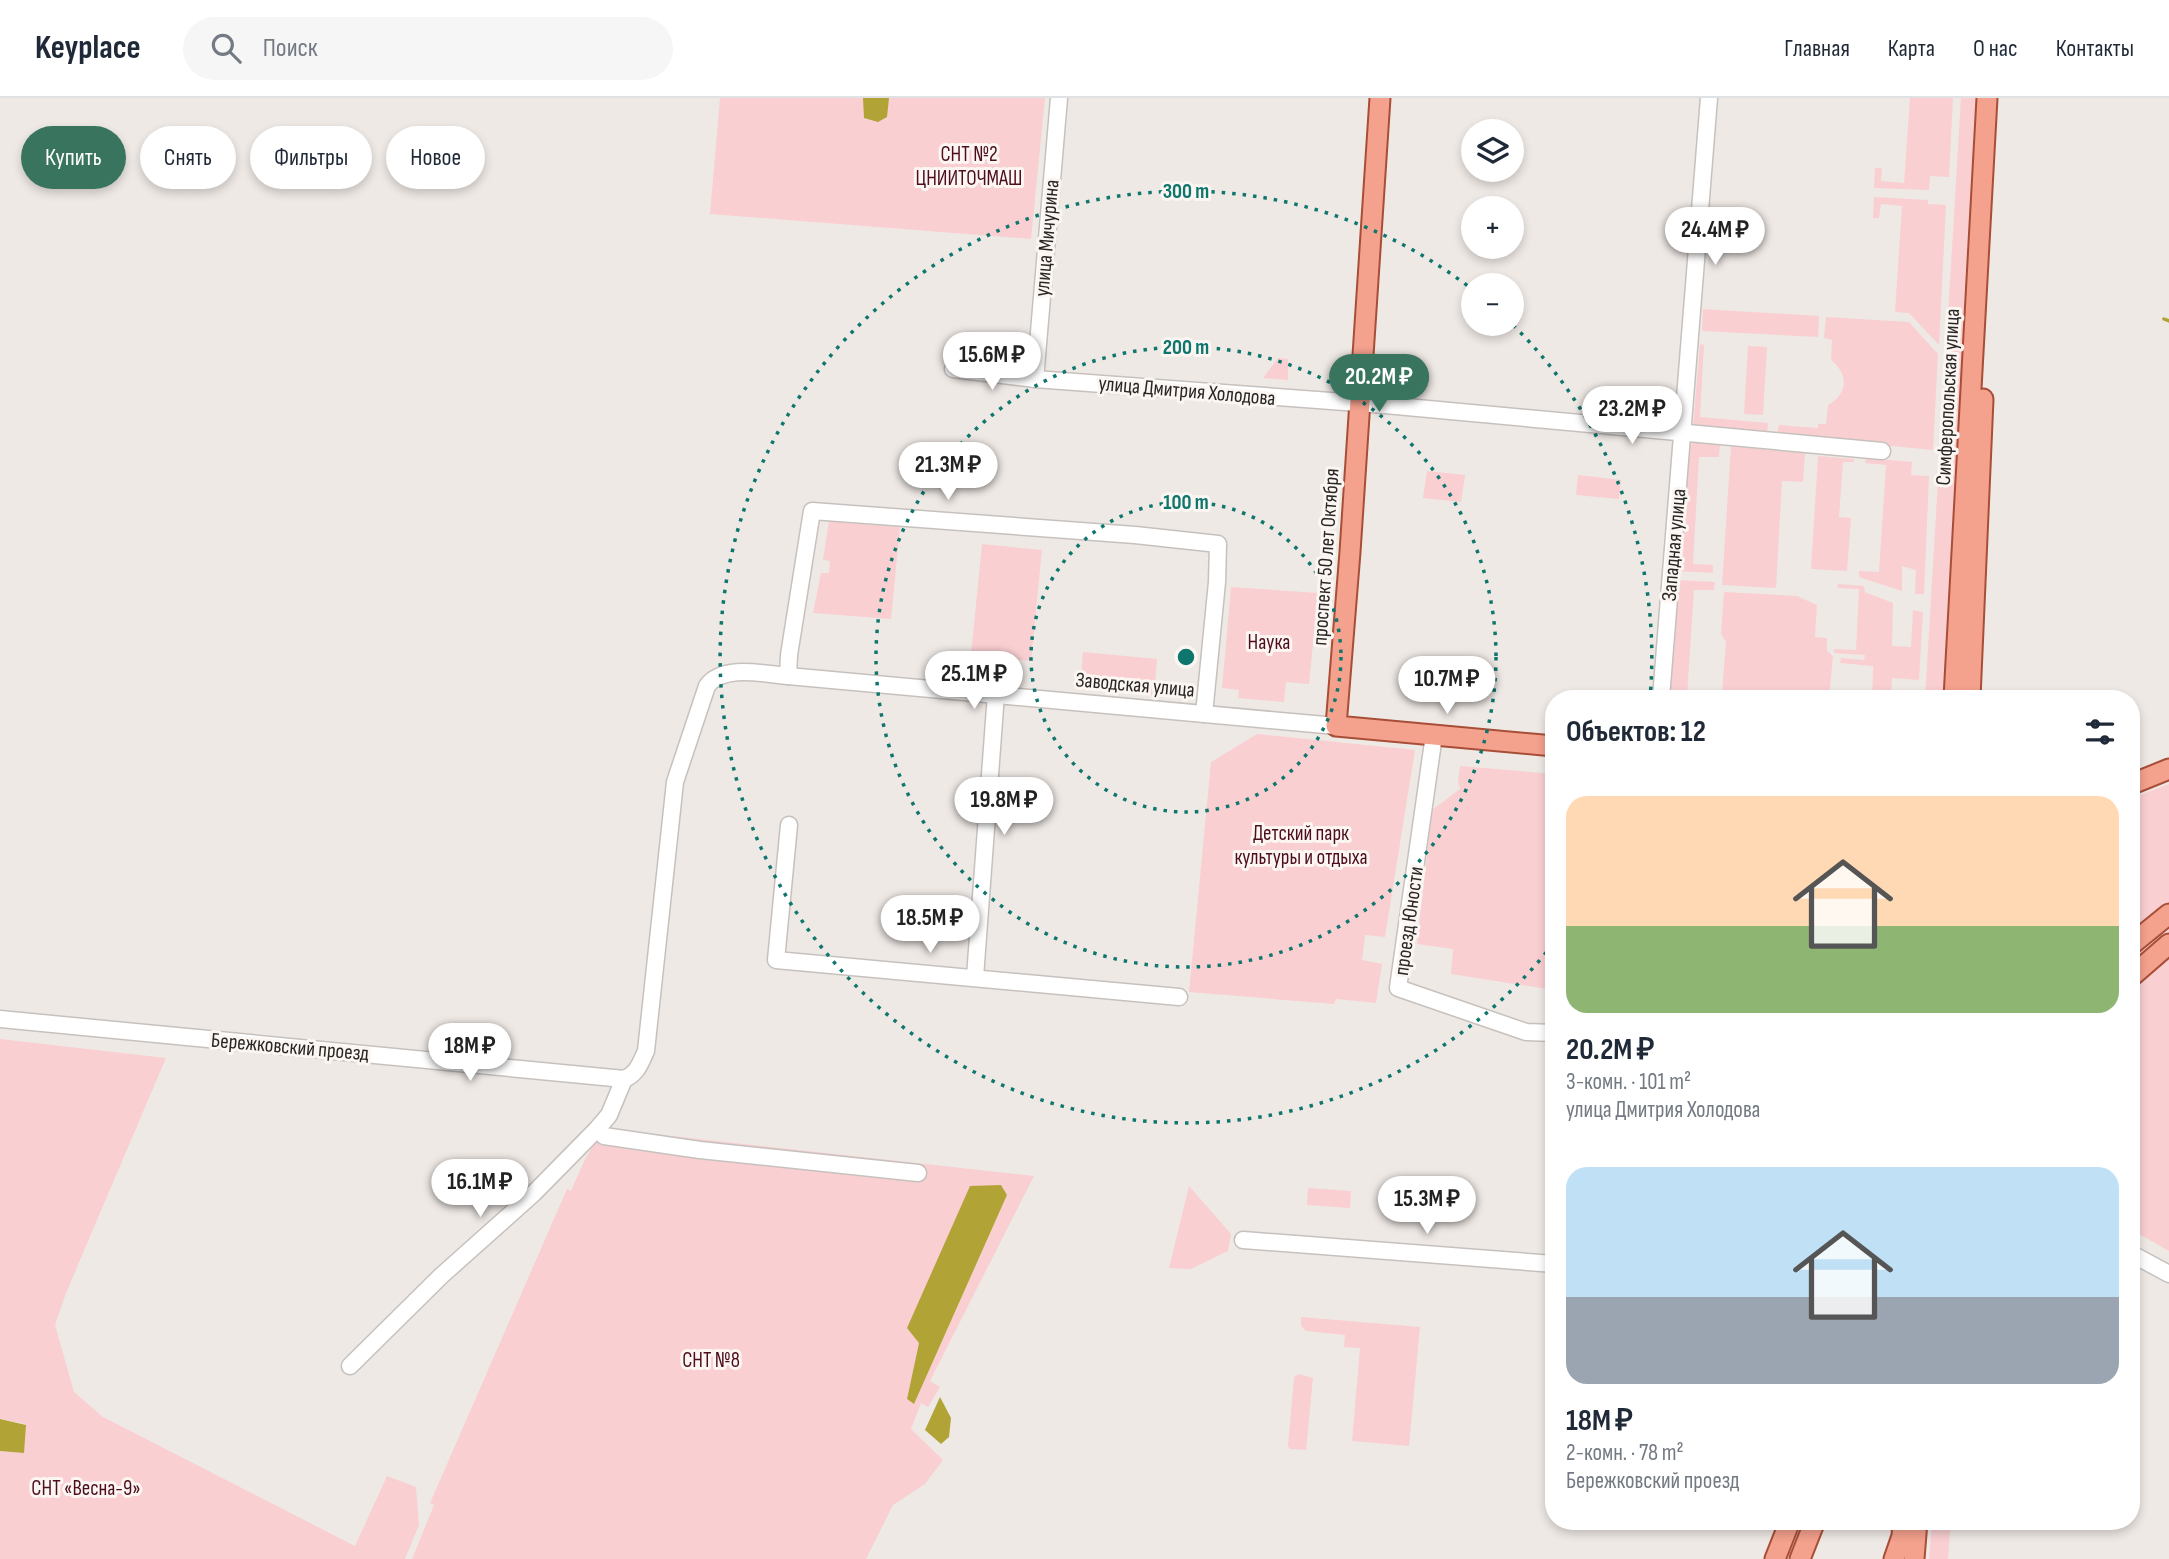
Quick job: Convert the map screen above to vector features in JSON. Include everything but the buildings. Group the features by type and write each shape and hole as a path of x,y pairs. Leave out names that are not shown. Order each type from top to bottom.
{"main road":[{"name":"проспект 50 лет Октября","path":"1336,726 1380,98"},
{"name":"Симферопольская улица","path":"1954,690 1987,98"},
{"name":"Симферопольская улица","path":"1970,690 1988,280 1999,98"},
{"name":"Заводская улица","path":"1336,726 1545,745"},
{"path":"2140,781 2169,769"},
{"path":"2140,938 2169,914"},
{"path":"2140,969 2169,944"},
{"path":"1776,1559 1787,1530"},
{"path":"1800,1559 1811,1530"},
{"path":"1894,1559 1901,1530"},
{"path":"1914,1559 1916,1530"}],"street":[{"name":"улица Мичурина","path":"1035,379 1059,98"},
{"name":"Западная улица","path":"1662,690 1709,98"},
{"name":"улица Дмитрия Холодова","path":"953,369 1035,379 1360,404 1882,451"},
{"path":"788,676 789,654 812,510 1135,535 1218,544 1217,582 1204,714"},
{"name":"Заводская улица","path":"624,1079 632,1076 646,1051 675,782 707,686 712,679 728,672 788,676 1336,726"},
{"path":"975,977 996,694"},
{"name":"проезд Юности","path":"1434,735 1398,988 1526,1032 1545,1033"},
{"path":"789,825 776,960 1179,997"},
{"name":"Бережковский проезд","path":"0,1018 612,1080 624,1079"},
{"path":"350,1366 441,1276 534,1193 598,1128 609,1115 624,1079"},
{"path":"598,1128 604,1136 645,1142 918,1172"},
{"path":"1243,1240 1545,1263"},
{"path":"2140,1258 2169,1274"}],"green space":[{"name":"СНТ №2 ЦНИИТОЧМАШ","path":"720,98 1045,98 1031,239 710,214"},
{"path":"1910,98 1953,98 1949,177 1930,176 1929,190 1874,188 1875,168 1882,168 1881,181 1904,183"},
{"path":"1961,98 1982,98 1946,690 1925,690"},
{"path":"1874,197 1928,200 1928,204 1946,205 1939,345 1909,313 1895,312 1902,206 1881,204 1879,218 1873,218"},
{"path":"1703,309 1819,316 1818,337 1702,331"},
{"path":"1826,317 1909,322 1938,354 1933,450 1777,435 1779,425 1818,428 1818,424 1826,424 1828,405 1842,390 1844,384 1841,371 1831,360 1832,340 1824,338"},
{"path":"1700,344 1704,345 1700,417 1768,423 1767,434 1693,427"},
{"path":"1748,346 1767,347 1763,415 1744,414"},
{"path":"1278,358 1288,359 1288,380 1263,378"},
{"path":"1695,440 1720,443 1719,457 1699,457 1693,564 1713,565 1713,573 1677,571 1687,448"},
{"path":"1731,446 1805,453 1803,482 1782,481 1776,588 1722,585"},
{"path":"1818,456 1854,459 1854,462 1843,462 1839,517 1851,518 1847,571 1811,569"},
{"path":"1866,458 1912,462 1911,475 1929,476 1924,594 1915,594 1916,570 1902,566 1902,591 1859,577 1859,571 1879,572 1886,465 1865,463"},
{"path":"1427,471 1465,475 1461,502 1423,498"},
{"path":"1578,475 1621,480 1619,499 1576,495"},
{"path":"829,521 900,527 891,619 813,613 821,573 829,573 830,561 823,560"},
{"path":"982,544 1042,550 1031,661 971,655"},
{"path":"1676,580 1715,582 1714,590 1694,590 1687,690 1668,690"},
{"path":"1838,584 1864,586 1865,592 1893,603 1892,646 1911,647 1913,610 1923,612 1919,680 1892,678 1891,690 1872,690 1873,666 1840,663 1841,658 1864,660 1865,655 1834,653 1834,649 1856,650 1859,589 1837,588"},
{"name":"Наука","path":"1231,587 1318,593 1309,684 1286,682 1284,702 1238,698 1239,690 1222,688"},
{"path":"1724,592 1797,596 1817,605 1815,637 1827,638 1827,651 1833,656 1830,690 1722,690 1726,642 1721,634"},
{"path":"1083,652 1157,659 1154,695 1080,688"},
{"name":"Детский парк культуры и отдыха","path":"1257,734 1415,750 1385,937 1365,935 1362,960 1382,964 1376,1003 1336,999 1334,1004 1189,992 1211,762"},
{"path":"1460,766 1545,773 1545,989 1451,974 1453,949 1417,944 1432,810 1460,789"},
{"path":"2169,784 2169,1251 2140,1235 2140,795"},
{"name":"СНТ «Весна-9»","path":"0,1039 166,1058 66,1293 55,1325 74,1392 103,1417 355,1546 387,1476 416,1487 419,1525 405,1559 0,1559 0,1451 24,1453 25,1424 0,1419"},
{"name":"СНТ №8","path":"610,1126 609,1129 1034,1176 930,1381 940,1387 928,1407 921,1403 911,1429 943,1460 925,1484 893,1505 866,1559 412,1559 434,1505 430,1503 567,1189 571,1191 587,1156","holes":["1001,1186 1007,1195 914,1404 907,1399 919,1343"]},
{"path":"1189,1186 1231,1234 1228,1251 1191,1269 1169,1268"},
{"path":"1308,1188 1351,1191 1350,1208 1307,1205"},
{"path":"1301,1317 1420,1327 1409,1446 1352,1441 1360,1348 1344,1347 1345,1335 1306,1331 1301,1326"},
{"path":"1299,1374 1313,1378 1306,1450 1290,1449 1288,1446 1294,1377"},
{"path":"1931,1530 1950,1530 1948,1559 1929,1559"}],"shaded area":[{"path":"863,98 889,98 887,117 878,122 864,118"},
{"path":"1001,1185 1007,1195 914,1404 907,1399 919,1343 907,1328 970,1186"},
{"path":"940,1397 951,1418 949,1437 941,1444 925,1430"},
{"path":"0,1419 26,1425 24,1453 0,1451"}],"waterway":[{"path":"2164,319 2169,321"}]}
